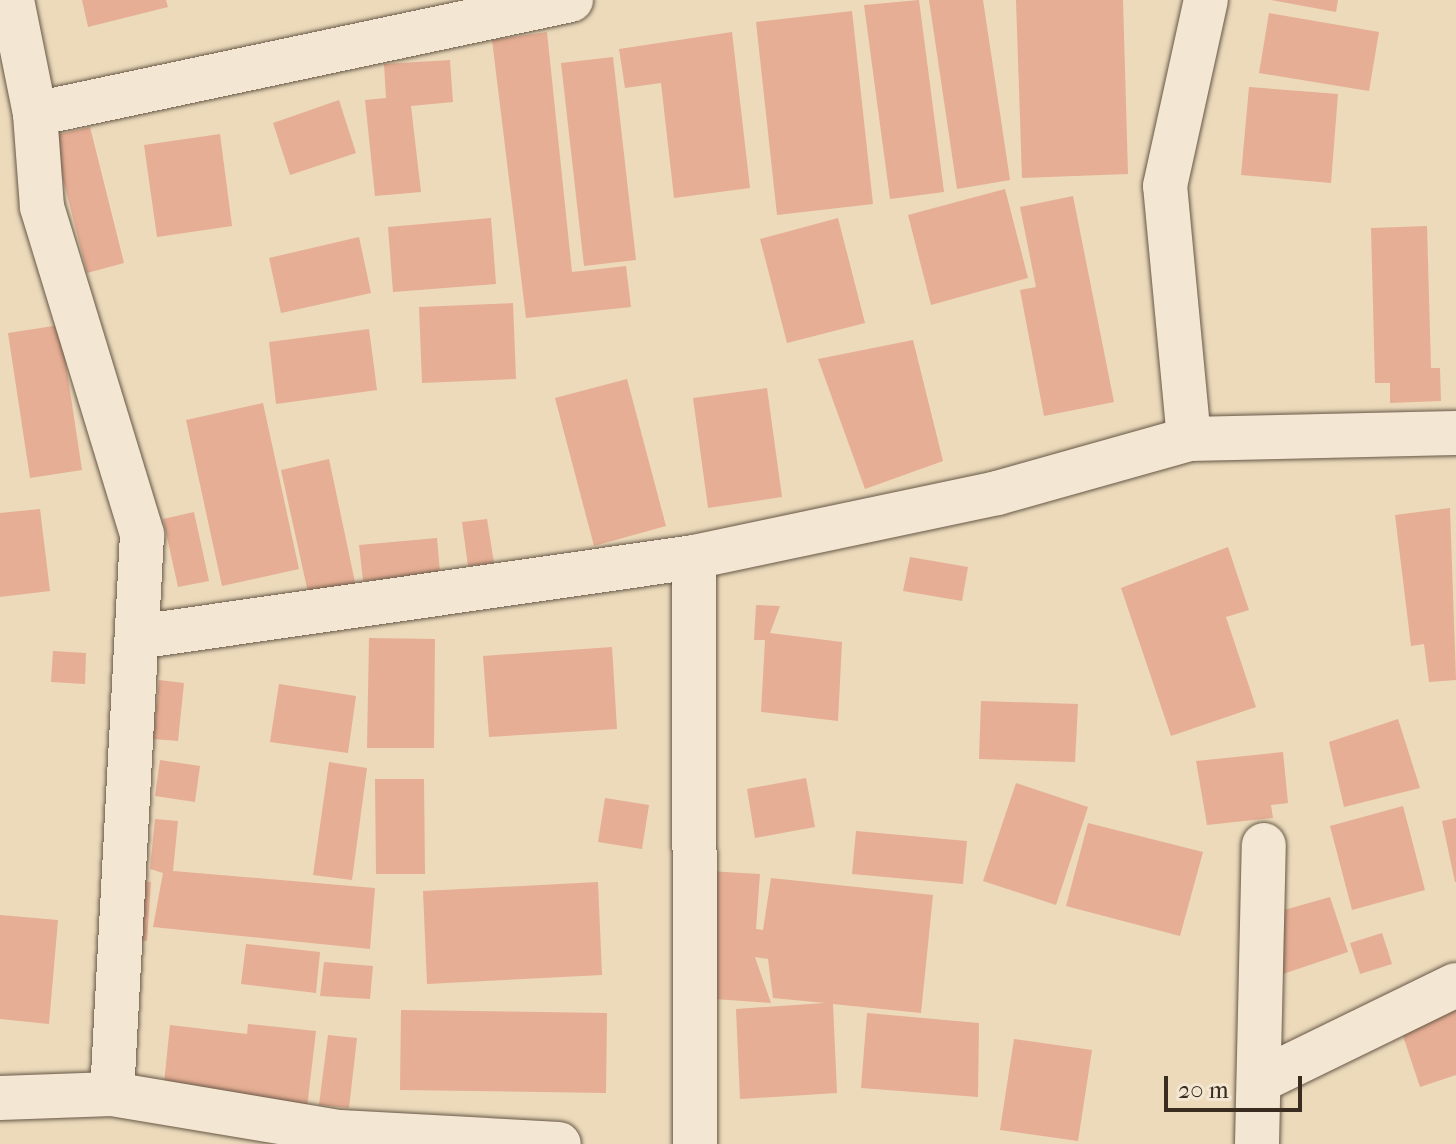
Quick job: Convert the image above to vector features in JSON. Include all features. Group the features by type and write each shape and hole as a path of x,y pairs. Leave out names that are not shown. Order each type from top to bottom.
{"street":[{"path":"12,0 35,114 42,207 142,535 112,1094"},
{"path":"35,114 571,0"},
{"path":"1189,439 1165,186 1206,0"},
{"path":"137,637 694,557 997,493 1189,439 1456,433"},
{"path":"694,557 695,1144"},
{"path":"1257,1144 1264,845"},
{"path":"1259,1081 1456,985"},
{"path":"0,1098 112,1094 340,1132 559,1144"}],"building":[{"path":"82,0 166,0 168,7 88,27"},
{"path":"919,0 944,192 890,199 864,5"},
{"path":"929,0 983,0 1010,180 957,189"},
{"path":"1016,0 1123,0 1128,174 1022,178"},
{"path":"1271,0 1338,0 1336,12"},
{"path":"852,11 873,204 777,215 756,22"},
{"path":"1269,13 1379,32 1369,91 1259,73"},
{"path":"547,32 572,272 626,266 631,307 526,318 492,40"},
{"path":"732,32 750,188 674,198 661,83 625,88 619,49"},
{"path":"613,57 636,260 584,266 561,63"},
{"path":"450,60 453,102 411,106 421,192 375,196 365,100 386,98 384,64"},
{"path":"1249,87 1338,94 1331,183 1241,175"},
{"path":"339,100 356,153 290,175 273,123"},
{"path":"90,127 124,263 87,273 52,136"},
{"path":"220,134 232,226 157,237 144,145"},
{"path":"1005,189 1028,278 931,305 908,215"},
{"path":"1073,196 1114,402 1044,416 1020,290 1036,287 1020,207"},
{"path":"491,218 496,284 393,292 388,227"},
{"path":"838,218 865,323 787,343 760,239"},
{"path":"1427,226 1431,368 1440,368 1441,401 1390,403 1390,383 1375,383 1371,228"},
{"path":"359,237 371,293 281,313 269,258"},
{"path":"513,303 516,379 422,383 419,307"},
{"path":"60,325 82,470 30,478 8,333"},
{"path":"369,329 377,390 276,404 269,342"},
{"path":"913,340 943,461 865,489 818,359"},
{"path":"627,379 666,526 594,546 555,398"},
{"path":"767,388 782,497 708,508 693,398"},
{"path":"263,403 299,569 222,586 186,420"},
{"path":"329,459 356,587 309,597 281,470"},
{"path":"1450,508 1456,680 1429,682 1424,644 1411,646 1395,515"},
{"path":"40,509 50,591 0,597 0,513"},
{"path":"194,512 209,581 178,587 163,519"},
{"path":"487,519 494,563 468,566 462,522"},
{"path":"437,538 441,584 416,577 363,581 359,545"},
{"path":"1228,547 1249,610 1226,617 1256,707 1171,736 1121,588"},
{"path":"910,557 968,567 962,601 903,591"},
{"path":"756,605 780,606 770,633 842,642 838,721 761,712 765,640 754,640"},
{"path":"369,638 435,639 434,748 367,748"},
{"path":"612,647 617,729 489,737 483,656"},
{"path":"53,651 86,653 85,684 51,682"},
{"path":"159,680 184,683 178,741 153,739"},
{"path":"279,684 356,696 348,753 270,742"},
{"path":"981,701 1078,704 1075,762 979,759"},
{"path":"1398,719 1420,788 1344,807 1329,742"},
{"path":"1283,752 1288,803 1271,805 1273,818 1207,825 1196,761"},
{"path":"160,760 200,766 195,802 155,796"},
{"path":"329,762 367,768 352,880 313,875"},
{"path":"806,778 815,827 755,838 747,789"},
{"path":"375,779 424,779 425,874 376,874"},
{"path":"1016,783 1088,807 1056,905 983,881"},
{"path":"605,798 649,805 642,849 598,842"},
{"path":"1403,806 1425,890 1352,910 1330,826"},
{"path":"1456,818 1456,882 1455,882 1442,821"},
{"path":"155,819 178,821 173,871 375,888 370,949 153,927 163,873 150,869"},
{"path":"1088,823 1203,852 1180,936 1066,906"},
{"path":"856,831 967,841 963,884 852,874"},
{"path":"707,871 760,874 756,929 763,930 771,878 933,895 921,1013 833,1004 837,1093 740,1099 736,1009 825,1003 773,998 768,959 755,957 771,1003 700,998"},
{"path":"131,880 151,882 147,941 126,940"},
{"path":"598,882 602,975 427,984 423,891"},
{"path":"1330,897 1348,952 1283,974 1266,915"},
{"path":"0,915 58,920 49,1024 0,1019"},
{"path":"1382,933 1392,964 1360,974 1350,943"},
{"path":"246,944 320,952 316,993 241,984"},
{"path":"324,962 373,966 370,999 320,996"},
{"path":"1456,1005 1456,1075 1420,1087 1399,1024"},
{"path":"401,1010 607,1013 606,1093 400,1090"},
{"path":"867,1013 979,1023 978,1097 861,1088"},
{"path":"248,1024 316,1031 307,1108 163,1093 170,1025 247,1034"},
{"path":"328,1035 357,1038 349,1108 319,1105"},
{"path":"1014,1039 1092,1050 1078,1141 1000,1130"}]}
